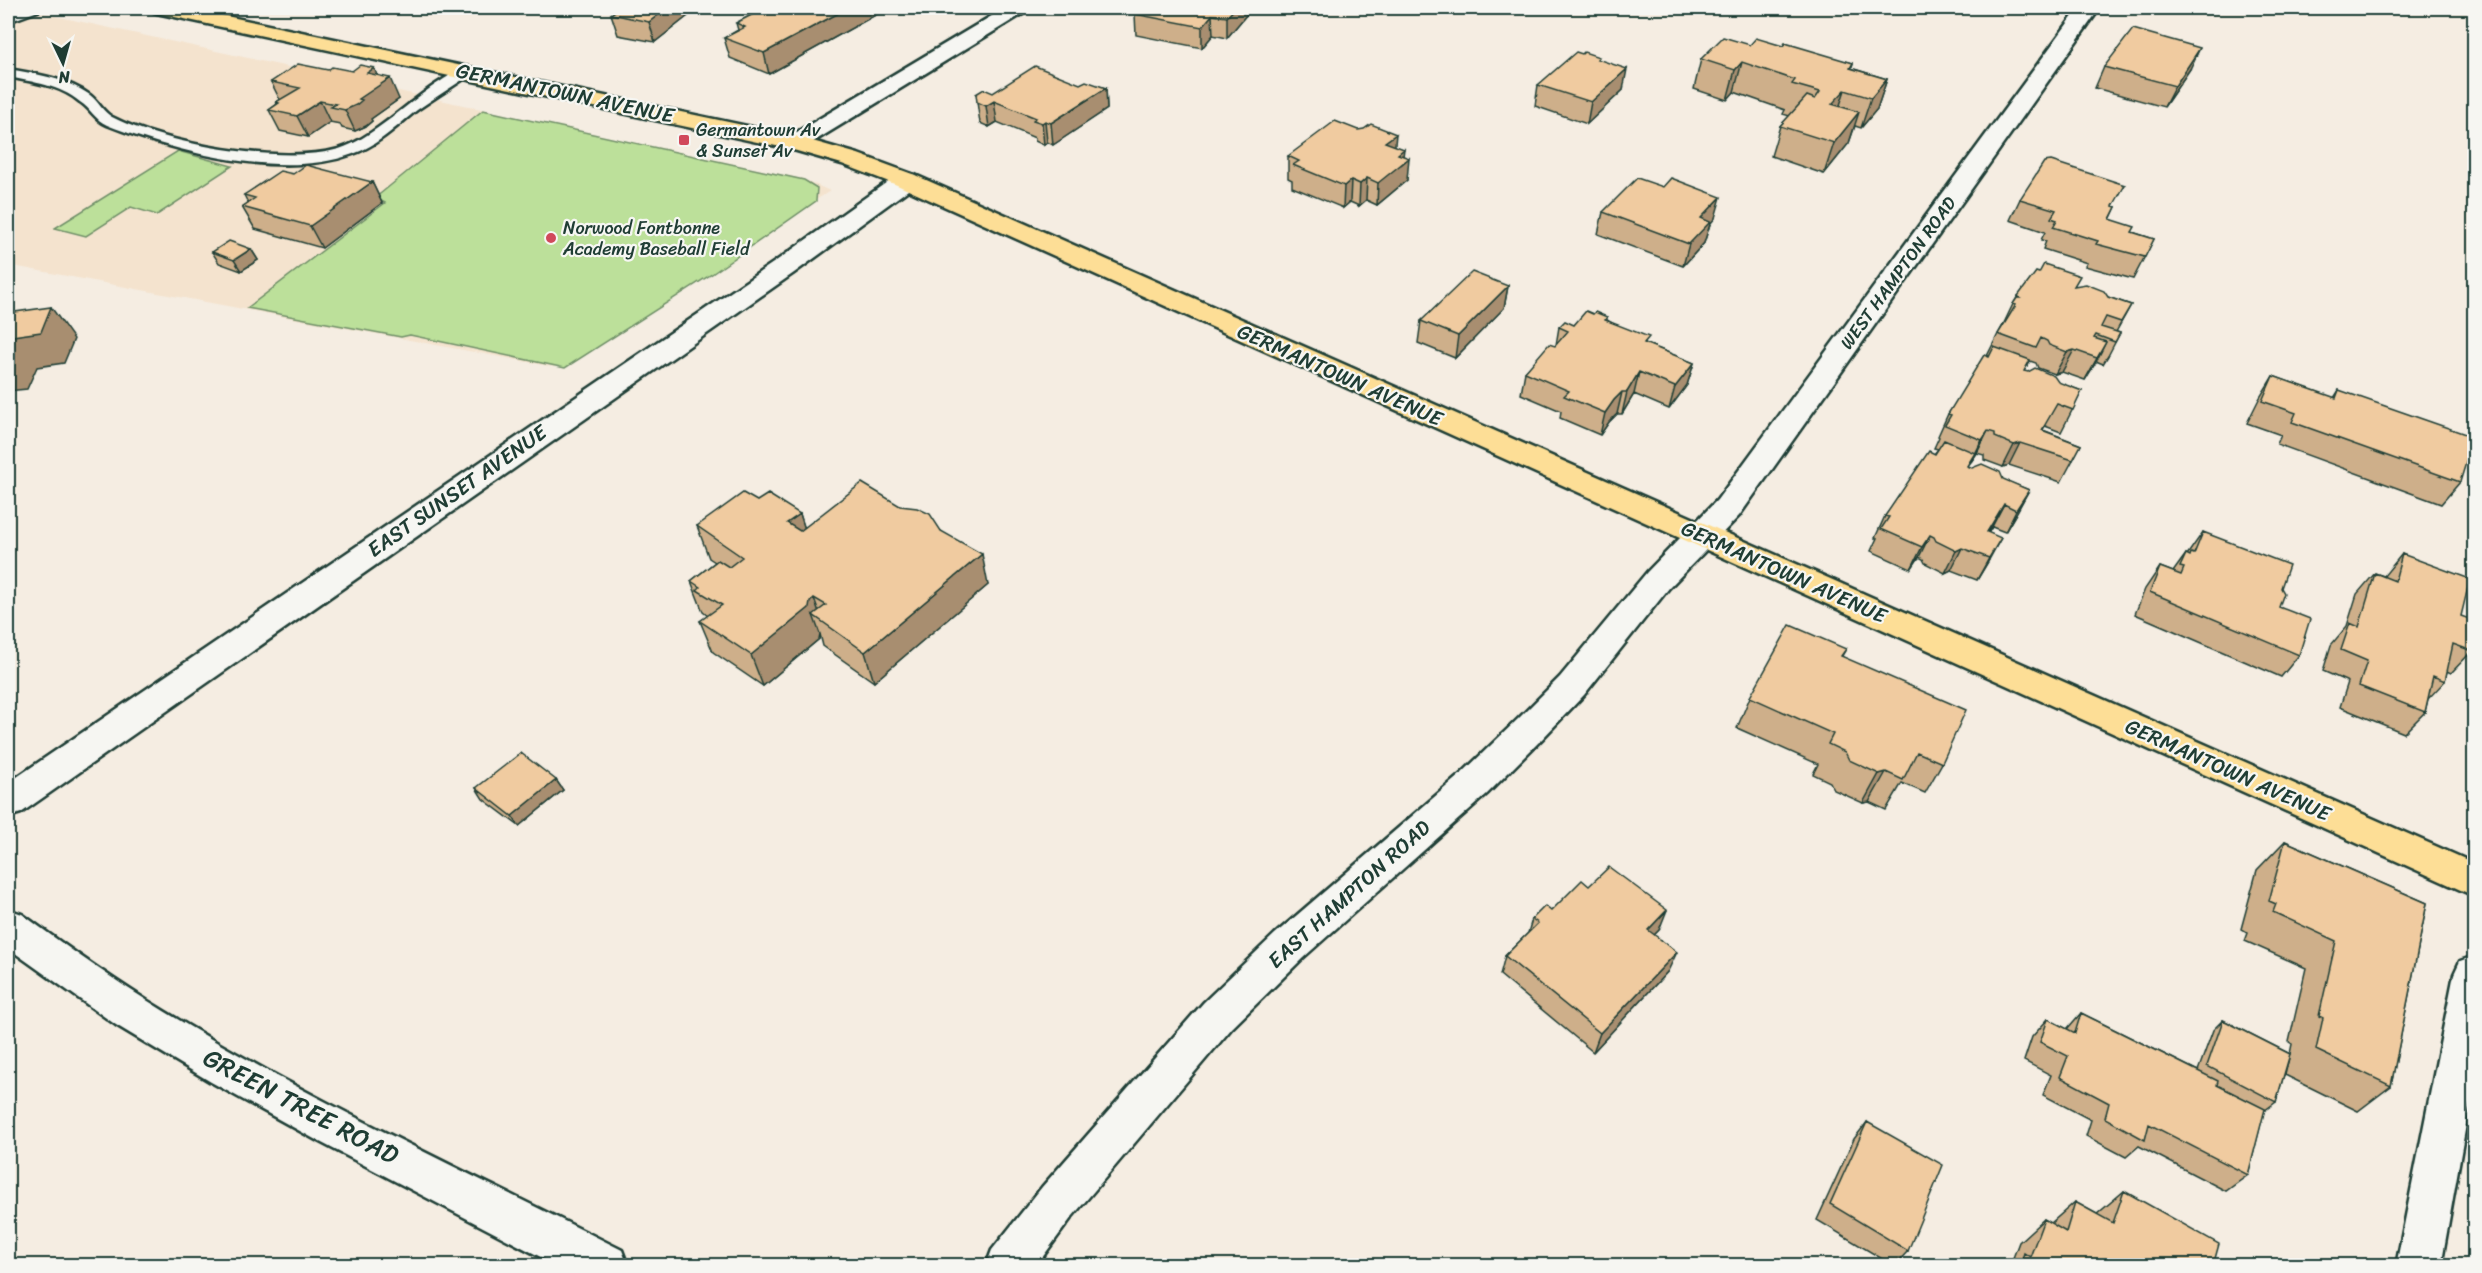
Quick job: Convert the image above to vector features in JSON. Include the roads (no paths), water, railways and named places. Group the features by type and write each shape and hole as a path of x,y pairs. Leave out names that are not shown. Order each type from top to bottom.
{"main road":[{"name":"GERMANTOWN AVENUE","path":"160,8 795,143 850,159 906,180 2475,880"}],"street":[{"path":"795,143 1018,8"},
{"name":"WEST HAMPTON ROAD","path":"1702,536 1728,508 2089,8"},
{"name":"EAST SUNSET AVENUE","path":"8,802 775,273 906,180"},
{"name":"EAST HAMPTON ROAD","path":"1008,1266 1057,1202 1218,1015 1289,946 1474,783 1530,729 1572,686 1658,580 1702,536"},
{"name":"GREEN TREE ROAD","path":"8,926 87,983 172,1037 270,1093 606,1266"},
{"path":"2418,1266 2475,974"}],"lane":[{"path":"8,18 33,8"},
{"path":"8,73 48,80 73,90 90,102 105,119 145,134 238,155 289,160 319,159 347,152 371,138 420,100 465,72"}],"place":[{"name":"Germantown Av & Sunset Av","path":"684,140"},
{"name":"Norwood Fontbonne Academy Baseball Field","path":"551,238"}]}
